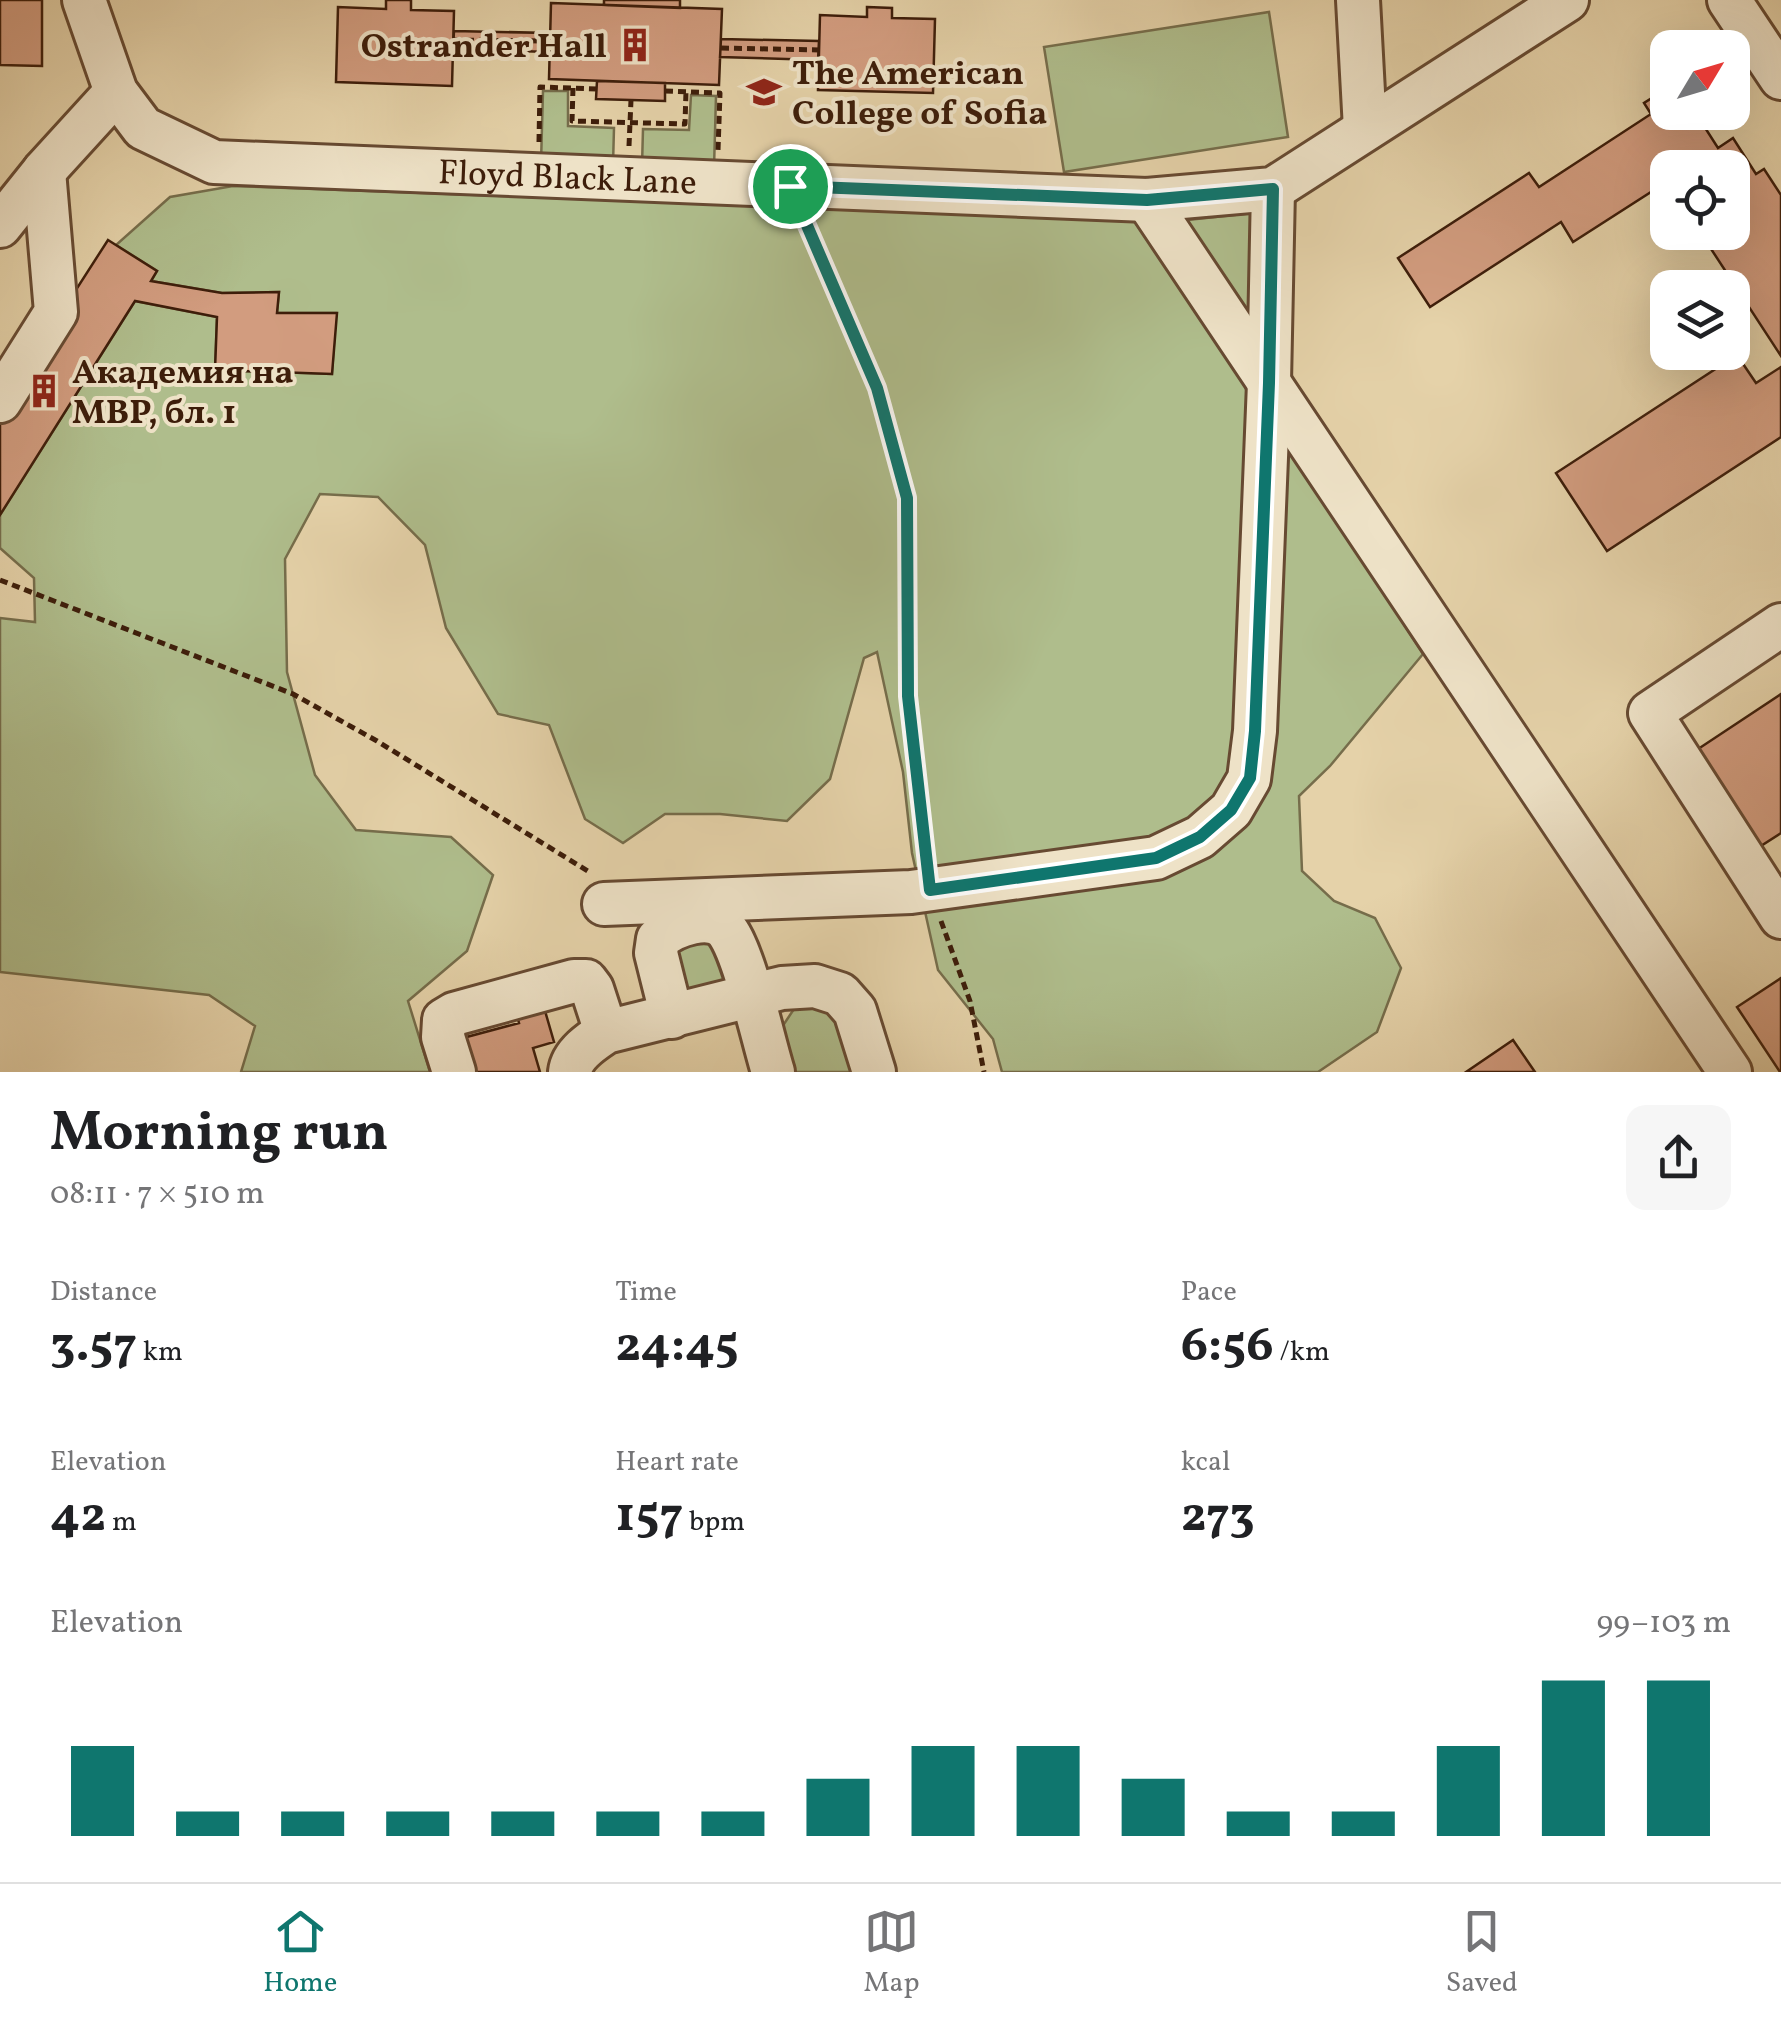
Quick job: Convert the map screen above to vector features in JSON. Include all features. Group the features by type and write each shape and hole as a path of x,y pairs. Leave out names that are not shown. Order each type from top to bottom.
{"street":[{"name":"Floyd Black Lane","path":"84,0 116,92 143,128 214,162 1147,200 1273,189 1568,0"},
{"path":"1358,0 1366,129"},
{"path":"1729,0 1781,78"},
{"path":"0,226 44,170 116,92"},
{"path":"0,401 56,312 44,170"},
{"path":"622,903 930,890 1156,858 1200,837 1231,810 1250,778 1255,731 1273,189"},
{"path":"1147,200 1730,1072"},
{"path":"1781,625 1650,713 1781,917"},
{"path":"672,1017 656,953 658,940 671,928 711,921 726,930 741,961 773,1072"},
{"path":"454,1072 443,1036 444,1020 574,980 586,982 592,989 606,1032"},
{"path":"570,1072 570,1065 587,1045 606,1032 782,988 815,986 840,994 854,1011 874,1072"}],"path":[{"path":"454,40 550,42"},
{"path":"720,48 819,50"},
{"path":"538,175 540,87 597,88"},
{"path":"573,88 572,121 684,124 686,92"},
{"path":"666,91 720,93 716,182"},
{"path":"630,116 631,100"},
{"path":"790,186 877,388 907,498 908,696 930,890 970,1001 984,1072"},
{"path":"0,580 293,694 377,741 622,903"}],"green space":[{"path":"1269,12 1288,137 1064,172 1044,47"},
{"path":"543,91 568,91 568,126 614,128 613,165 541,163"},
{"path":"691,95 716,96 714,168 642,166 643,129 689,130"},
{"path":"233,186 1178,221 1253,213 1256,393 1423,654 1330,766 1299,796 1302,871 1334,901 1375,918 1401,968 1377,1032 1318,1072 1002,1072 993,1039 938,970 912,853 903,772 877,652 864,658 830,779 787,821 720,814 665,814 623,843 585,819 549,725 498,714 446,628 425,545 378,497 320,494 285,559 287,672 315,775 356,830 451,837 493,875 467,951 408,1001 430,1072 241,1072 255,1026 209,995 0,972 0,618 35,622 34,578 0,548 0,515 135,301 217,317 215,370 332,374 336,313 277,313 279,292 222,293 151,281 157,271 116,245 170,197"},
{"path":"712,941 729,980 685,995 672,958 686,943"},
{"path":"806,1003 839,1014 856,1072 791,1072 782,1027 794,1009"}],"building":[{"path":"0,0 42,0 42,66 0,65"},
{"path":"386,0 411,0 411,10 454,11 452,86 336,82 338,7 386,9"},
{"path":"604,0 680,0 680,8 604,5"},
{"name":"Ostrander Hall","path":"551,3 722,9 719,85 549,79"},
{"path":"867,7 892,8 892,18 935,19 933,93 818,90 820,15 867,17"},
{"path":"454,31 550,33 550,52 453,49"},
{"path":"721,39 819,41 818,60 720,57"},
{"path":"597,81 665,83 665,101 596,99"},
{"path":"1650,115 1650,130 1706,130 1718,148 1733,138 1741,150 1650,150 1650,193 1573,242 1561,222 1430,307 1398,258 1529,173 1539,187"},
{"path":"1750,165 1756,174 1764,169 1781,195 1781,356 1750,309 1750,270 1725,270 1712,250 1750,250"},
{"name":"Академия на МВР, бл. 1","path":"108,240 157,271 151,281 222,293 279,292 277,313 337,313 332,374 215,370 217,317 135,301 0,515 0,408"},
{"path":"1781,367 1781,437 1607,551 1556,473 1714,370 1747,370 1756,383"},
{"path":"1781,694 1781,833 1753,851 1689,755"},
{"path":"1781,978 1781,1072 1780,1072 1737,1007"},
{"path":"541,997 554,1042 533,1048 540,1072 472,1072 463,1038 519,1023 514,1004"},
{"path":"1513,1040 1535,1072 1466,1072"}],"place":[{"name":"Ostrander Hall","path":"635,45"},
{"name":"The American College of Sofia","path":"764,92"},
{"name":"Академия на МВР, бл. 1","path":"44,391"}],"route":[{"path":"790,186 1147,200 1273,189 1269,383 1250,778 1231,810 1200,837 1156,858 930,890 908,696 907,498 877,388 790,186"}]}
